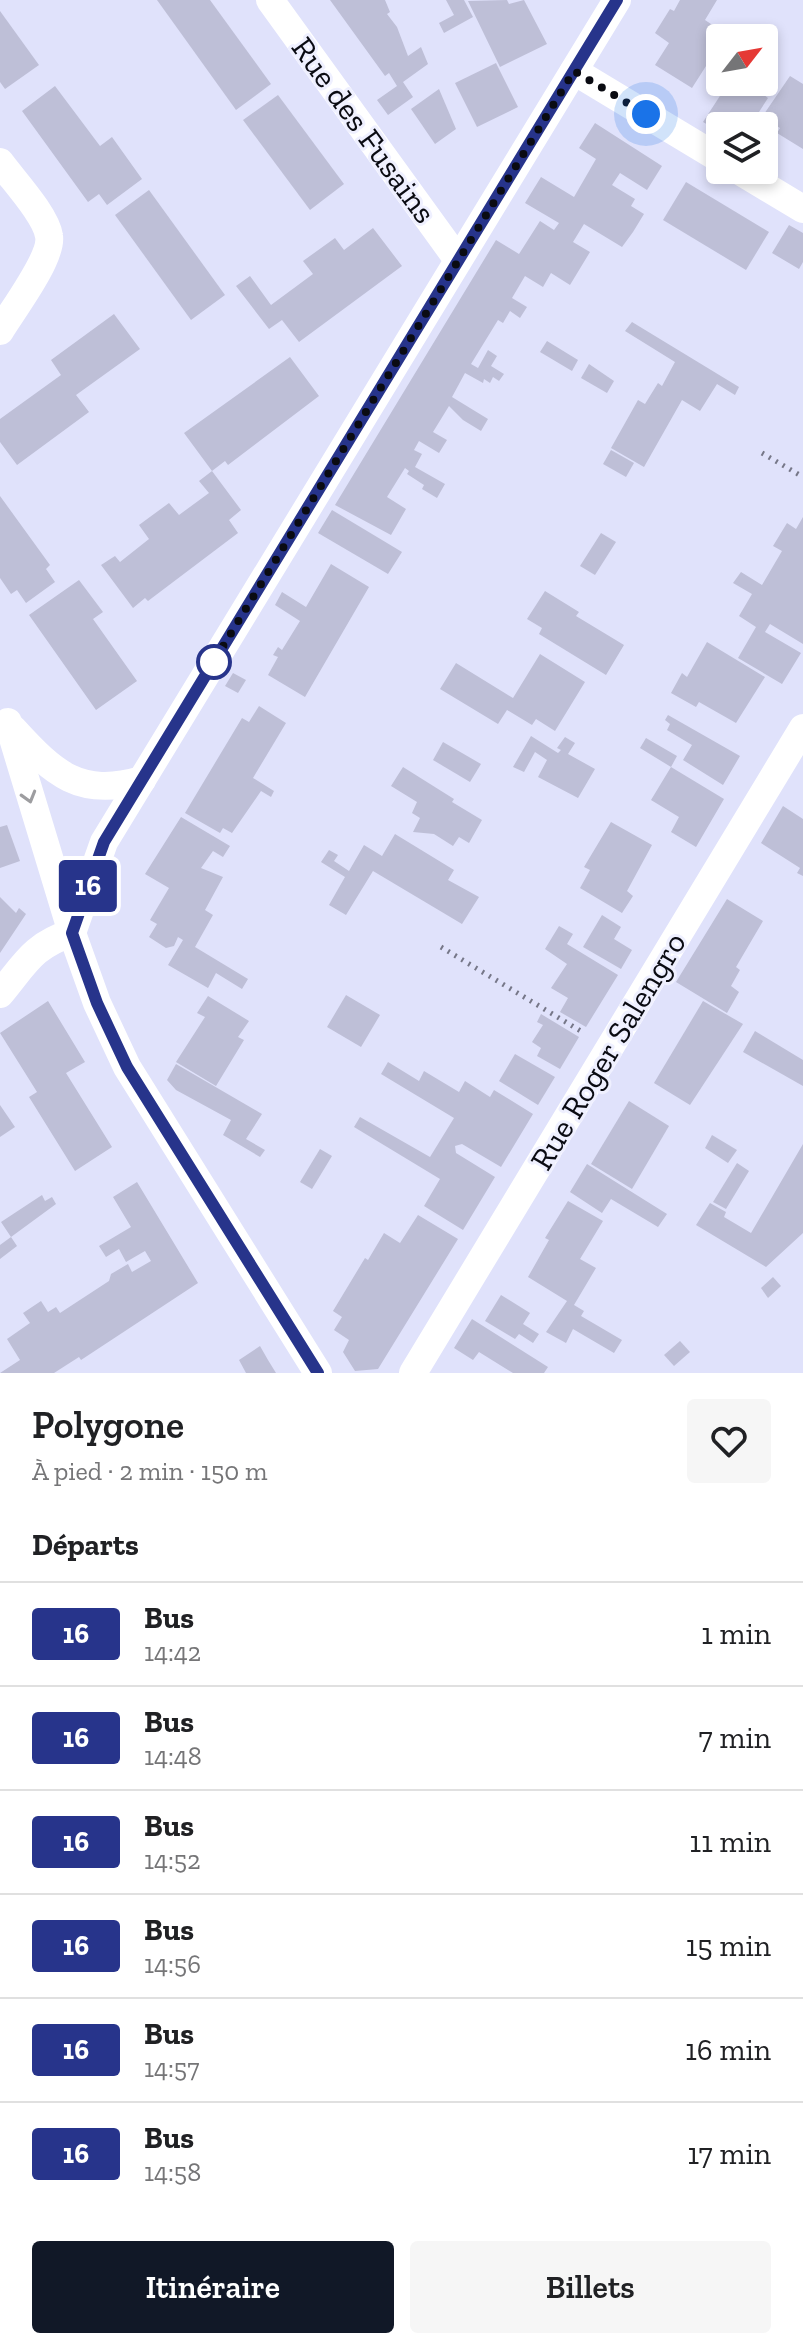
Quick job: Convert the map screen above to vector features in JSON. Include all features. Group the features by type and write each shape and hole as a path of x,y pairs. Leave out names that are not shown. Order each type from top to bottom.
{"street":[{"name":"Rue des Fusains","path":"270,0 458,260"},
{"path":"72,933 104,842 617,0"},
{"path":"574,71 706,151"},
{"path":"0,162 44,223 50,240 41,264 0,331"},
{"path":"761,184 803,209"},
{"path":"4,715 36,754 88,788 117,788 142,780"},
{"path":"4,715 72,933 97,1003 127,1067 318,1373"},
{"name":"Rue Roger Salengro","path":"413,1373 609,1049 794,765 803,728"},
{"path":"0,994 37,949 49,940 72,933"}],"path":[{"path":"762,453 803,477"},
{"path":"441,947 609,1049"}],"building":[{"path":"157,0 210,0 271,84 236,110"},
{"path":"330,0 385,0 390,12 387,14 397,27 408,56 421,47 428,64 403,82 413,97 388,115 377,100 397,86 389,73 385,76"},
{"path":"446,0 464,0 473,17 444,33 439,23 454,15"},
{"path":"507,0 509,4 524,0 547,44 500,67 468,1"},
{"path":"680,0 717,0 705,20 711,24 706,24 706,66 692,88 655,65 669,43 655,33 670,9 674,11"},
{"path":"0,11 39,65 5,89 0,82"},
{"path":"496,63 518,107 477,127 455,83"},
{"path":"790,76 803,84 803,149 778,134 778,112 765,112"},
{"path":"55,86 100,146 112,137 142,179 107,205 99,194 88,202 22,111"},
{"path":"439,89 456,129 435,144 411,109"},
{"path":"278,95 344,184 310,210 243,120"},
{"path":"720,96 768,98 759,112 710,112"},
{"path":"595,123 662,166 647,190 620,173 612,185 635,199 631,206 644,214 633,232 622,247 584,224 573,242 590,252 570,285 551,273 543,287 525,276 512,298 527,307 520,318 510,311 503,323 498,320 471,364 478,368 488,350 497,356 491,366 504,374 499,381 493,377 490,383 484,379 483,383 465,373 452,397 488,419 481,431 463,420 449,406 433,432 447,440 439,453 419,441 414,450 422,454 415,467 445,484 437,498 422,489 424,485 407,474 409,471 405,468 387,497 406,509 391,535 335,505 496,240 519,254 540,221 554,230 559,223 525,203 541,177 574,197 596,159 579,148"},
{"path":"686,182 769,232 746,270 663,220"},
{"path":"149,190 225,295 191,320 115,215"},
{"path":"789,225 803,233 803,262 799,269 772,253"},
{"path":"373,228 402,266 299,342 282,320 269,329 236,286 250,276 271,305 313,274 303,261 335,238 344,250"},
{"path":"114,314 140,349 76,395 89,412 17,465 0,442 0,419 61,375 51,360"},
{"path":"632,322 739,387 735,395 717,384 700,411 682,400 644,467 611,448 638,400 645,404 658,383 662,386 675,362 625,331"},
{"path":"547,341 578,360 572,371 540,352"},
{"path":"290,357 319,396 228,465 225,461 212,471 184,433"},
{"path":"589,364 614,381 607,393 581,378"},
{"path":"611,450 634,463 626,477 603,464"},
{"path":"212,471 241,510 229,520 238,533 148,601 145,598 133,608 101,565 115,556 120,562 149,539 139,525 169,503 179,515 209,493 199,481"},
{"path":"0,496 50,565 46,569 55,582 26,603 17,590 11,594 0,578"},
{"path":"332,510 402,552 388,574 318,533"},
{"path":"803,517 803,644 770,624 765,632 801,653 782,684 738,658 756,627 739,616 752,594 733,583 741,572 762,585 782,551 773,546 787,523 796,529"},
{"path":"601,533 616,542 595,575 580,566"},
{"path":"331,564 369,587 305,697 268,675 278,657 273,655 278,647 282,650 300,621 275,605 282,592 306,607"},
{"path":"79,580 103,612 93,619 137,681 96,710 29,615"},
{"path":"545,591 579,612 576,616 624,645 606,675 539,634 542,628 527,619"},
{"path":"707,642 765,677 736,723 699,702 696,707 671,693 682,673 687,677"},
{"path":"540,654 585,682 555,731 536,719 532,725 507,710 498,724 440,689 456,663 513,698"},
{"path":"233,673 246,680 238,693 225,686"},
{"path":"259,706 286,723 253,778 274,791 271,797 261,791 232,833 223,828 220,833 185,813 242,718 249,722"},
{"path":"668,715 740,756 723,785 683,760 692,745 667,730 670,724 665,720"},
{"path":"531,736 558,753 561,750 557,748 565,737 575,743 568,754 595,769 578,798 538,777 547,760 535,752 524,772 513,767"},
{"path":"646,738 677,756 671,767 640,748"},
{"path":"443,742 481,764 470,782 433,760"},
{"path":"403,767 482,820 469,843 459,837 453,846 434,834 413,832 420,818 412,813 417,802 391,786"},
{"path":"671,767 724,799 696,847 671,832 679,817 651,800"},
{"path":"783,806 803,819 803,876 797,873 800,868 761,843"},
{"path":"181,817 230,846 223,857 213,851 201,868 223,877 205,910 213,915 195,947 248,979 242,989 216,973 208,988 168,965 183,940 178,937 174,946 166,948 149,937 157,924 150,920 169,888 145,874"},
{"path":"611,822 652,845 627,891 633,896 622,913 580,888 590,870 584,867"},
{"path":"7,825 20,861 0,868 0,827"},
{"path":"395,834 454,870 448,880 479,897 462,924 373,871 346,915 329,905 345,877 321,862 329,850 338,855 334,861 349,871 364,845 382,856"},
{"path":"0,897 16,913 19,908 26,914 0,953"},
{"path":"727,899 763,921 736,967 740,970 731,986 739,992 727,1013 676,982"},
{"path":"602,915 621,927 614,939 632,950 621,969 583,947"},
{"path":"559,926 573,934 567,944 618,975 586,1027 560,1012 568,998 551,988 567,964 545,949"},
{"path":"346,995 380,1015 361,1047 327,1027"},
{"path":"208,996 249,1021 238,1037 244,1040 216,1086 176,1062 205,1017 197,1013"},
{"path":"48,1001 85,1062 66,1073 112,1147 75,1171 29,1097 37,1092 0,1033"},
{"path":"703,1001 743,1024 690,1105 654,1083"},
{"path":"541,1014 579,1037 560,1069 537,1056 541,1048 532,1042 543,1025 537,1022"},
{"path":"755,1031 803,1060 803,1086 743,1052"},
{"path":"515,1054 555,1077 538,1105 499,1081"},
{"path":"388,1062 419,1081 424,1071 459,1092 465,1081 490,1097 494,1090 533,1114 501,1167 462,1144 455,1146 456,1153 495,1177 463,1230 424,1206 440,1179 354,1127 360,1117 430,1157 454,1118 381,1074"},
{"path":"176,1064 262,1114 246,1139 265,1150 260,1157 223,1135 231,1120 176,1090 167,1080"},
{"path":"629,1101 669,1126 632,1189 591,1164"},
{"path":"0,1105 15,1127 0,1137"},
{"path":"712,1135 737,1150 728,1163 705,1148"},
{"path":"803,1144 803,1233 766,1267 696,1225 710,1203 726,1212 724,1217 751,1233"},
{"path":"320,1149 332,1156 312,1189 300,1182"},
{"path":"737,1163 749,1171 726,1209 713,1202"},
{"path":"587,1164 667,1214 658,1227 611,1199 602,1213 570,1192"},
{"path":"137,1182 198,1283 81,1360 79,1357 54,1373 0,1373 20,1360 7,1339 30,1323 23,1313 41,1301 48,1312 56,1307 60,1313 109,1281 111,1274 128,1264 132,1272 151,1261 145,1251 126,1262 119,1249 106,1257 99,1246 131,1227 113,1197"},
{"path":"42,1195 45,1201 52,1197 56,1204 11,1237 1,1222"},
{"path":"568,1201 603,1221 580,1259 596,1268 574,1305 584,1311 581,1316 622,1340 614,1353 573,1329 566,1343 546,1332 567,1301 528,1277 549,1240 545,1238"},
{"path":"418,1215 458,1239 378,1369 355,1371 343,1352 349,1340 334,1330 342,1317 333,1311 384,1233 400,1243"},
{"path":"11,1237 17,1246 0,1259 0,1245"},
{"path":"773,1277 781,1286 768,1298 761,1288"},
{"path":"501,1295 530,1313 523,1324 539,1334 533,1343 519,1334 515,1339 485,1321"},
{"path":"472,1319 548,1367 544,1373 513,1373 479,1352 473,1360 454,1348"},
{"path":"680,1341 690,1352 674,1366 664,1355"},
{"path":"260,1346 276,1373 246,1373 239,1360"}],"bus line":[{"name":"16","path":"318,1373 127,1067 97,1003 72,933 104,842 617,0"}],"route":[{"path":"214,662 211,666 574,71 646,114"}]}
